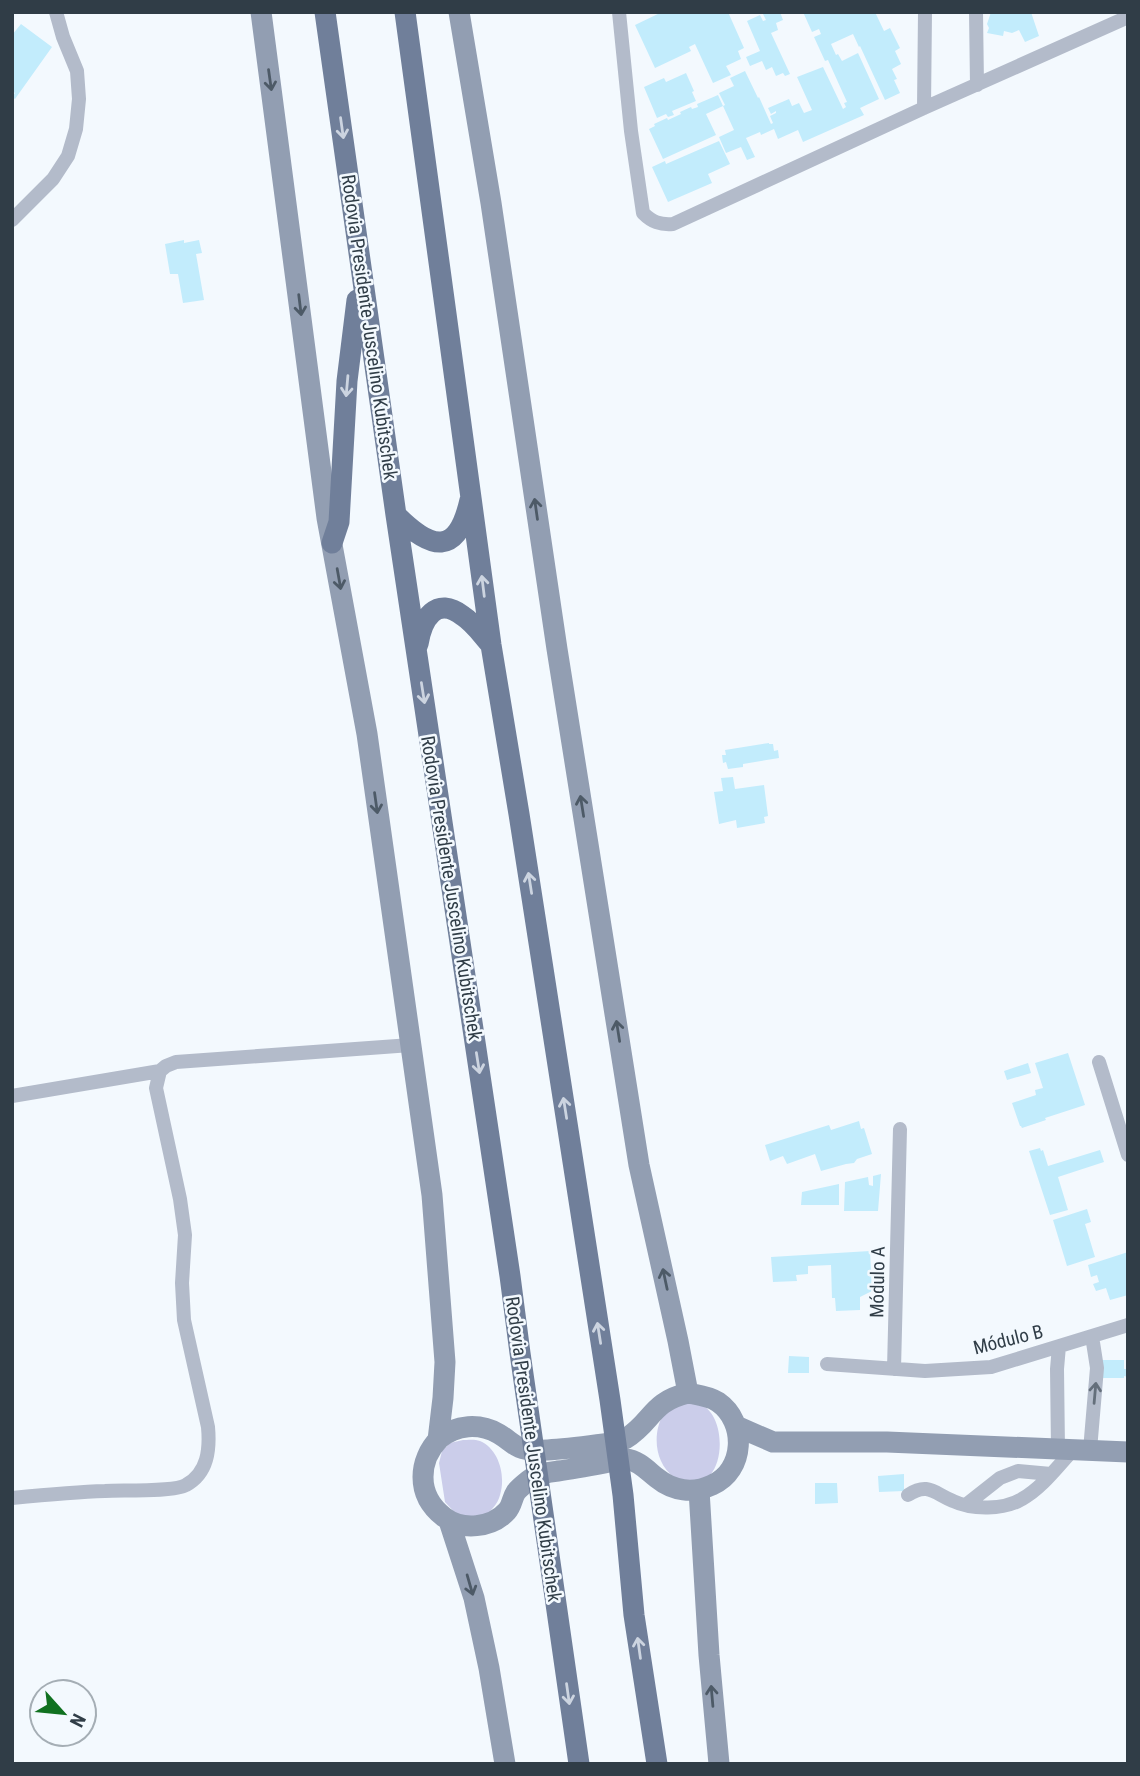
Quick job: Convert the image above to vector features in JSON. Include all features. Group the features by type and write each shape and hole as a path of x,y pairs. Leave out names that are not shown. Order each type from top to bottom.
{"highway":[{"name":"Rodovia Presidente Juscelino Kubitschek","path":"325,12 360,270 508,1262 579,1764"},
{"path":"405,12 491,645 610,1400 635,1615 657,1764"},
{"path":"332,543 339,522 347,382 360,270"},
{"path":"396,515 421,537 431,542 445,542 457,534 465,520 471,494"},
{"path":"416,650 424,622 429,614 439,609 457,612 466,617 491,645"}],"main road":[{"path":"261,12 327,518 367,734 432,1195 445,1362 438,1440"},
{"path":"459,12 491,204 556,649 639,1165 688,1394"},
{"path":"688,1394 703,1395 718,1401 729,1412 736,1426 739,1442 736,1458 728,1473 715,1484 699,1490 683,1490 672,1486 661,1481 642,1465 626,1459 538,1475 517,1491 509,1510 496,1520 481,1525 464,1526 449,1521 436,1511 423,1483 423,1467 429,1452 438,1440 462,1427 488,1429 501,1435 517,1448 536,1451 622,1442 636,1432 661,1404 674,1396 688,1394"},
{"path":"736,1426 773,1441 887,1442 1128,1452"},
{"path":"736,1458 773,1441"},
{"path":"699,1490 719,1764"},
{"path":"449,1521 474,1598 505,1764"}],"street":[{"path":"12,220 54,179 68,156 76,129 79,99 76,72 56,12"},
{"path":"619,12 631,131 643,213 657,223 673,224 1128,17"},
{"path":"924,108 925,12"},
{"path":"976,12 977,85"},
{"path":"12,1096 160,1071 176,1062 411,1045"},
{"path":"1099,1062 1128,1155"},
{"path":"12,1498 186,1486 198,1476 207,1460 208,1427 184,1320 182,1283 185,1235 178,1186 156,1088 160,1071"},
{"name":"Módulo A","path":"894,1370 900,1129"},
{"name":"Módulo B","path":"894,1370 991,1367 1128,1325"},
{"path":"908,1495 924,1488 933,1490 953,1502 983,1508 1003,1506 1022,1499 1039,1486 1074,1450 1097,1368 1092,1336"},
{"path":"1059,1346 1057,1369 1074,1450"},
{"path":"827,1364 894,1370"},
{"path":"967,1504 1000,1478 1018,1471 1051,1474"}],"shaded area":[{"path":"680,1401 702,1405 709,1411 720,1438 715,1468 710,1475 696,1484 676,1478 668,1471 657,1448 657,1431 663,1415"},
{"path":"478,1440 487,1445 499,1464 502,1488 496,1504 484,1518 459,1517 445,1502 439,1463 442,1451 450,1443"}],"building":[{"path":"662,12 728,12 744,48 738,51 741,59 726,66 731,75 713,83 695,44 689,47 691,51 655,68 635,25"},
{"path":"762,12 780,12 783,20 776,23 778,30 771,33 790,74 776,76 772,67 766,70 762,61 750,66 746,57 760,51 747,21 760,15 763,21 766,20"},
{"path":"803,12 875,12 884,31 890,28 900,48 895,51 901,64 892,69 900,93 885,100 853,34 831,44 842,61 858,53 879,99 860,108 864,115 803,142 798,130 778,139 774,129 746,138 755,157 747,160 741,147 726,153 719,137 734,130 723,106 725,105 719,93 734,86 730,78 745,71 771,124 773,123 770,116 776,111 771,114 768,108 789,99 792,106 799,103 804,113 812,110 797,77 823,67 843,109 846,107 844,103 847,102 828,60 825,61 814,37 821,34 819,29 812,32"},
{"path":"991,12 1031,12 1039,36 1025,42 1019,30 1012,33 1004,31 1003,36 987,33"},
{"path":"21,24 52,47 15,99 12,97 15,93 12,91 12,35"},
{"path":"686,73 696,101 672,111 674,115 668,117 666,114 657,118 644,87 664,78 666,82"},
{"path":"718,95 723,106 706,114 716,135 663,159 649,129 655,126 654,124 667,118 668,120 691,107 698,107 697,104"},
{"path":"719,141 730,164 708,174 712,183 668,202 652,167 665,161 666,164"},
{"path":"184,240 184,243 199,240 202,253 196,254 204,300 183,303 178,274 170,274 165,244"},
{"path":"773,744 774,751 778,750 779,758 728,769 726,762 723,763 722,755 726,755 725,750"},
{"path":"733,777 735,789 764,785 768,816 764,817 765,823 737,828 736,820 719,824 714,792 723,791 721,778"},
{"path":"1068,1053 1085,1105 1022,1128 1012,1103 1036,1095 1035,1090 1043,1088 1035,1063"},
{"path":"1028,1063 1031,1073 1007,1080 1004,1071"},
{"path":"859,1121 872,1154 857,1159 854,1163 821,1171 815,1154 787,1164 783,1156 770,1161 765,1145 829,1125 831,1130"},
{"path":"1040,1148 1048,1166 1100,1150 1104,1162 1058,1177 1068,1210 1050,1215 1029,1151"},
{"path":"881,1174 878,1211 844,1211 845,1182 868,1177 869,1185 873,1186 873,1176"},
{"path":"839,1184 839,1205 801,1205 802,1192"},
{"path":"1087,1209 1091,1222 1085,1224 1095,1257 1067,1266 1053,1220"},
{"path":"870,1251 872,1291 860,1297 860,1310 836,1311 835,1298 832,1298 831,1265 808,1266 808,1274 796,1275 797,1281 773,1282 771,1257"},
{"path":"1128,1252 1128,1295 1110,1300 1106,1288 1096,1291 1093,1284 1099,1282 1097,1275 1091,1277 1088,1265"},
{"path":"789,1356 809,1357 809,1373 788,1373"},
{"path":"1101,1360 1124,1360 1128,1377 1102,1378"},
{"path":"904,1474 904,1491 879,1492 878,1476"},
{"path":"815,1483 837,1483 838,1503 815,1504"}]}
